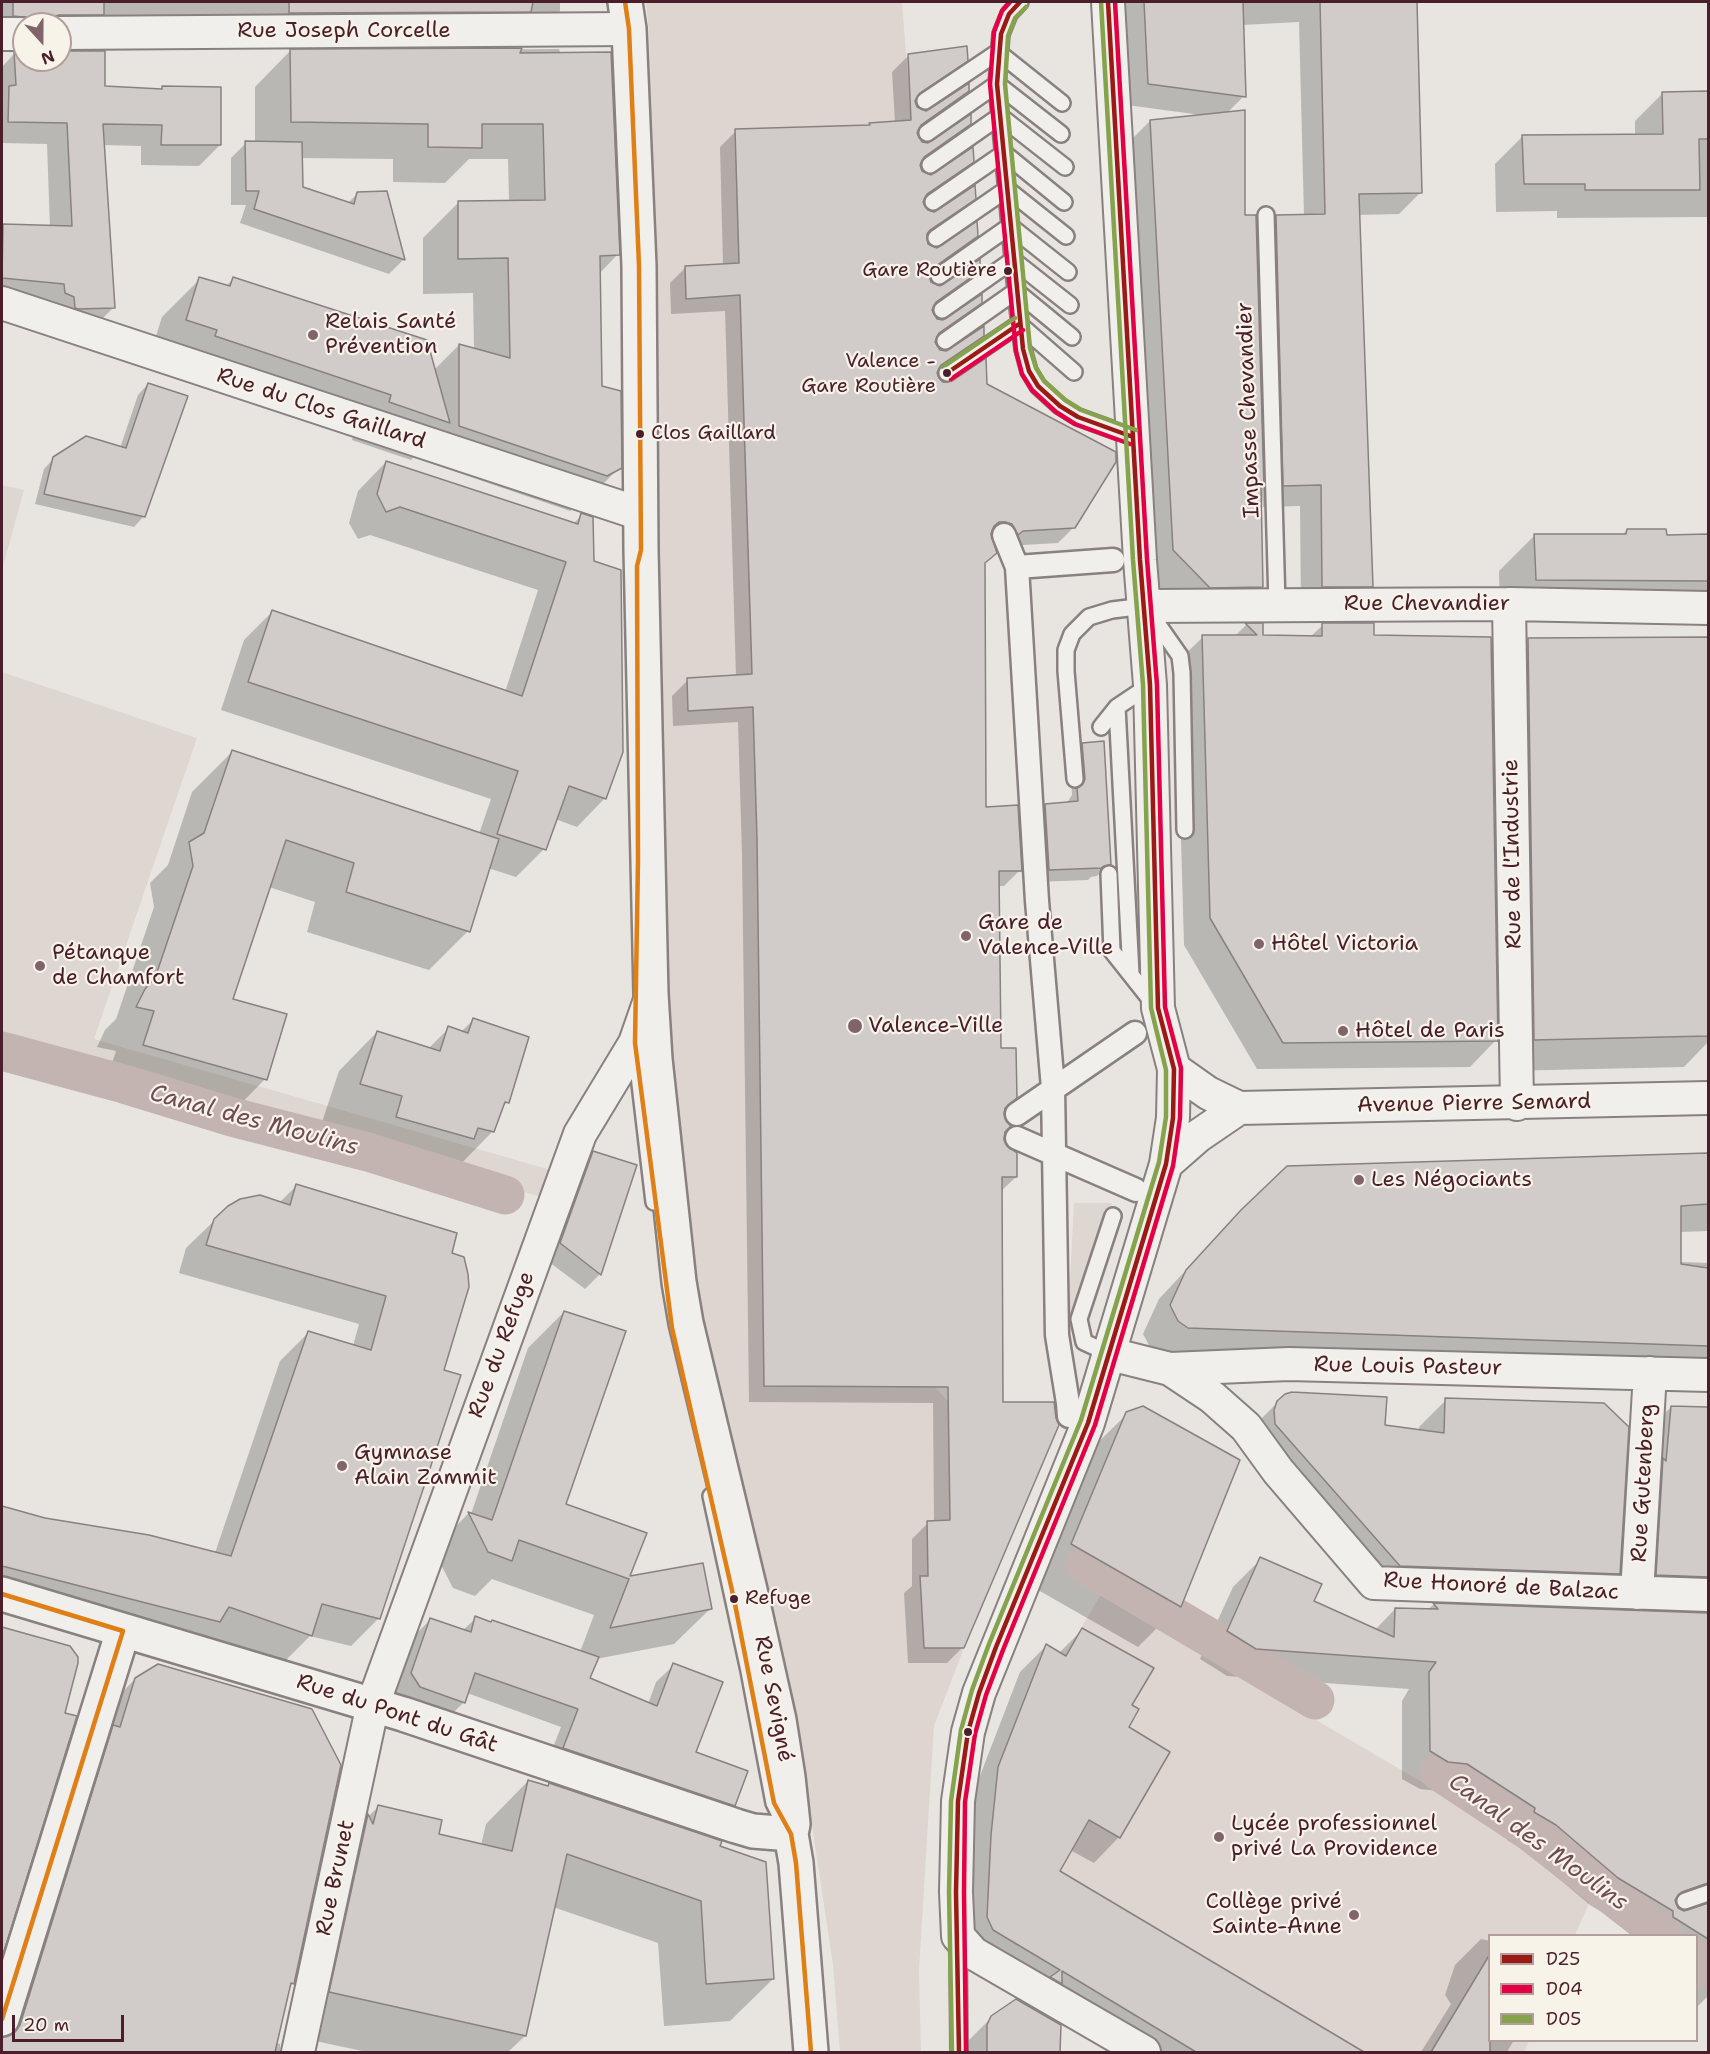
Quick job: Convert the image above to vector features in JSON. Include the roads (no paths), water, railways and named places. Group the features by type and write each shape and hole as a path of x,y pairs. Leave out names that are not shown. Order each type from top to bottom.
{"street":[{"path":"1108,2 1150,685 1158,1008 1174,1069 1173,1118 1166,1164 1104,1351 1088,1423 979,1693 968,1732 958,1801 956,1892 958,1936 973,1953 1144,2052"},
{"name":"Rue Joseph Corcelle","path":"72,33 627,16"},
{"name":"Rue Sevigné","path":"627,16 639,266 641,550 651,994 655,1059 686,1323 779,1720 788,1777 793,1824 790,1834 796,1863 811,2052"},
{"name":"Rue du Clos Gaillard","path":"2,303 641,514"},
{"path":"1004,535 1017,567 1037,901 1053,1088 1057,1335 1069,1416"},
{"path":"1017,567 1113,560"},
{"name":"Rue Chevandier","path":"1145,606 1509,604 1708,608"},
{"name":"Rue de l'Industrie","path":"1509,604 1517,1104"},
{"name":"Rue du Refuge","path":"373,1704 575,1145 635,1043 651,994"},
{"path":"1017,1113 1135,1033"},
{"path":"1166,1164 1198,1136 1239,1108 1208,1093 1174,1069"},
{"name":"Avenue Pierre Semard","path":"1239,1108 1517,1104 1708,1098"},
{"path":"1017,1138 1136,1190"},
{"name":"Rue Louis Pasteur","path":"1104,1351 1170,1369 1289,1364 1708,1375"},
{"name":"Rue Honoré de Balzac","path":"1170,1369 1212,1397 1246,1427 1278,1471 1374,1583 1708,1595"},
{"name":"Rue Gutenberg","path":"1637,1593 1650,1373"},
{"name":"Rue du Pont du Gât","path":"2,1594 373,1704 736,1827 790,1834"},
{"path":"2,2019 123,1631"},
{"name":"Rue Brunet","path":"298,2052 373,1704"}],"lane":[{"path":"1020,2 1009,14 1000,34 997,84 1019,324 1029,371 1038,386 1060,406 1078,417 1133,437"},
{"path":"924,101 998,52"},
{"path":"998,52 1062,103"},
{"path":"927,133 997,84"},
{"path":"997,84 1060,134"},
{"path":"930,165 1000,116"},
{"path":"1000,116 1065,167"},
{"path":"1004,153 1064,202"},
{"path":"933,202 1004,153"},
{"path":"1006,189 1066,236"},
{"path":"936,238 1006,189"},
{"name":"Impasse Chevandier","path":"1266,215 1277,604"},
{"path":"1010,226 1068,272"},
{"path":"939,276 1010,226"},
{"path":"1013,260 1070,305"},
{"path":"942,310 1013,260"},
{"path":"1016,291 1072,337"},
{"path":"945,341 1016,291"},
{"path":"1019,324 1074,372"},
{"path":"947,373 1019,324"},
{"path":"641,550 637,566 638,838 635,1043 672,1328 734,1599 774,1803 790,1834"},
{"path":"1075,779 1066,671 1066,650 1072,634 1089,617 1112,610 1145,606 1180,656 1185,830"},
{"path":"1101,727 1117,707 1150,685"},
{"path":"1117,707 1131,974"},
{"path":"1109,874 1112,951 1158,1008"},
{"path":"1104,1351 1084,1342 1079,1319 1113,1216"},
{"path":"1685,1901 1708,1893"},
{"path":"958,1936 959,2052"}],"waterway":[{"name":"Canal des Moulins","path":"2,1051 124,1084 232,1117 368,1152 505,1195"},
{"name":"Canal des Moulins","path":"1085,1564 1315,1700"},
{"name":"Canal des Moulins","path":"1440,1772 1528,1830 1661,1934"},
{"name":"Canal des Moulins","path":"1698,1960 1708,1968"}],"place":[{"name":"Gare Routière","path":"1008,271"},
{"name":"Relais Santé Prévention","path":"313,335"},
{"name":"Valence - Gare Routière","path":"947,373"},
{"name":"Clos Gaillard","path":"640,434"},
{"name":"Gare de Valence-Ville","path":"966,936"},
{"name":"Hôtel Victoria","path":"1259,944"},
{"name":"Pétanque de Chamfort","path":"40,966"},
{"name":"Valence-Ville","path":"855,1026"},
{"name":"Hôtel de Paris","path":"1343,1031"},
{"name":"Les Négociants","path":"1359,1180"},
{"name":"Gymnase Alain Zammit","path":"342,1466"},
{"name":"Refuge","path":"734,1599"},
{"name":"Lycée professionnel privé La Providence","path":"1219,1837"},
{"name":"Collège privé Sainte-Anne","path":"1354,1915"}]}
